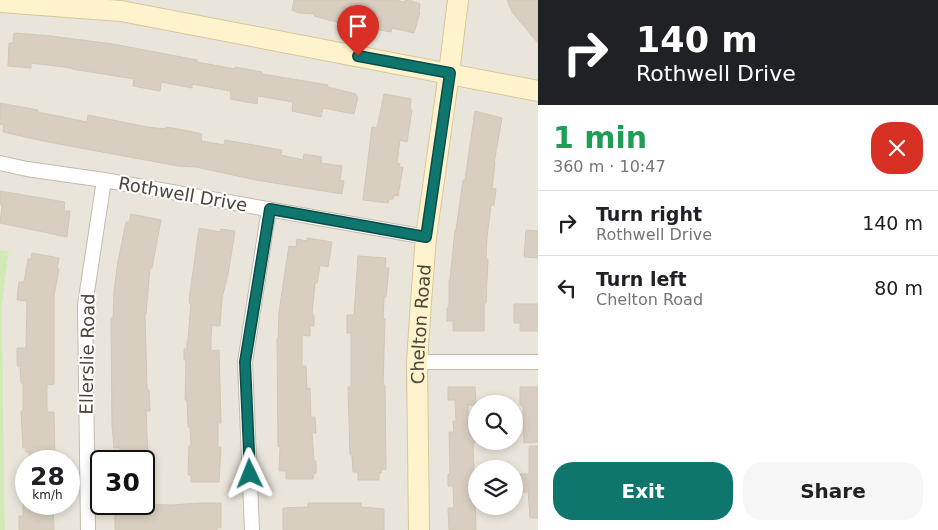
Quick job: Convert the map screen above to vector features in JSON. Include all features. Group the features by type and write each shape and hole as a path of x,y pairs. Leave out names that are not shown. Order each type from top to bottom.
{"street":[{"name":"Chelton Road","path":"419,530 417,362 426,237 450,73 458,0"},
{"path":"0,2 121,11 538,91"},
{"name":"Rothwell Drive","path":"0,163 426,237"},
{"name":"Ellerslie Road","path":"88,530 85,306 104,180"},
{"path":"252,530 245,362 270,209"},
{"path":"417,362 538,362"}],"shaded area":[{"path":"0,0 538,0 538,530 5,530 2,305 9,251 0,250"}],"green space":[{"path":"0,250 9,251 2,305 5,530 0,530"}],"building":[{"path":"294,0 394,0 405,2 405,0 409,0 420,4 420,12 414,33 392,28 391,32 332,21 314,16 315,14 299,13 292,10"},
{"path":"507,0 538,0 538,43 512,12"},
{"path":"14,33 113,44 197,60 197,62 235,69 235,67 262,72 262,74 328,85 328,87 356,94 356,97 358,97 354,114 323,108 321,117 292,111 293,102 258,96 257,104 230,99 231,91 192,84 192,88 161,82 160,91 133,86 134,79 72,68 31,63 31,68 8,66 9,43 13,43"},
{"path":"384,94 411,99 410,110 412,110 407,142 400,140 397,163 400,164 399,167 403,167 398,196 394,195 393,199 389,199 388,203 363,200 372,127 377,128"},
{"path":"0,103 87,122 88,115 147,127 166,129 166,127 184,130 202,134 201,141 224,145 225,140 282,150 281,155 303,160 304,154 322,157 321,163 342,166 340,180 344,181 342,194 256,180 196,167 178,166 3,132 4,125 0,124"},
{"path":"475,111 502,118 494,163 492,188 496,189 494,205 491,205 487,238 486,259 488,259 486,303 484,303 484,331 453,331 453,321 447,321 449,280 455,230 463,180 465,180"},
{"path":"0,191 65,202 64,211 70,211 67,237 0,223 2,205 0,204"},
{"path":"131,214 161,220 152,268 150,268 145,314 147,390 149,390 150,411 146,411 148,450 120,450 120,448 114,448 112,425 111,318 113,318 117,267 126,222 129,222"},
{"path":"199,228 220,232 221,229 235,231 222,298 220,326 212,325 211,338 211,351 219,350 221,423 218,423 218,447 221,447 219,482 191,482 191,475 188,475 189,446 191,446 187,400 185,400 186,360 184,360 184,349 187,349 191,303 189,303"},
{"path":"526,230 538,231 538,258 524,257"},
{"path":"307,238 332,242 328,267 320,265 317,283 315,283 312,315 314,315 314,326 310,326 310,336 302,335 302,366 306,366 307,389 310,388 311,417 315,417 316,433 312,433 316,473 314,473 313,479 286,479 286,471 279,471 277,339 279,312 289,246 296,247 297,239 307,241"},
{"path":"32,253 59,258 54,296 54,384 47,385 47,412 54,412 55,450 26,450 26,448 23,448 21,411 23,411 23,383 21,383 20,366 17,366 17,348 26,348 27,301 17,300 19,282 24,282 28,259 31,259"},
{"path":"358,256 386,258 385,268 389,268 383,319 385,319 383,385 385,385 386,469 381,470 381,473 379,473 379,480 358,480 358,472 353,472 352,455 350,455 348,387 351,387 351,333 347,333 347,315 354,315"},
{"path":"514,304 538,304 538,331 520,331 520,323 514,323"},
{"path":"448,387 475,387 475,395 468,395 468,450 473,450 474,460 468,460 468,515 476,515 476,530 449,530 448,508 454,508 453,486 448,486 448,474 450,474 449,432 454,432 453,421 456,421 455,400 448,400"},
{"path":"520,387 538,387 538,442 524,443 523,395 520,395"},
{"path":"529,446 538,446 538,518 530,518 528,492 523,492 523,474 529,474"},
{"path":"221,503 221,528 217,528 217,530 115,530 115,515 155,515 155,505"},
{"path":"308,503 361,503 361,507 384,509 384,530 283,530 283,508 308,507"},
{"path":"53,515 54,530 19,530 19,516"}],"route":[{"path":"250,474 245,362 270,209 426,237 450,73 358,56"}]}
